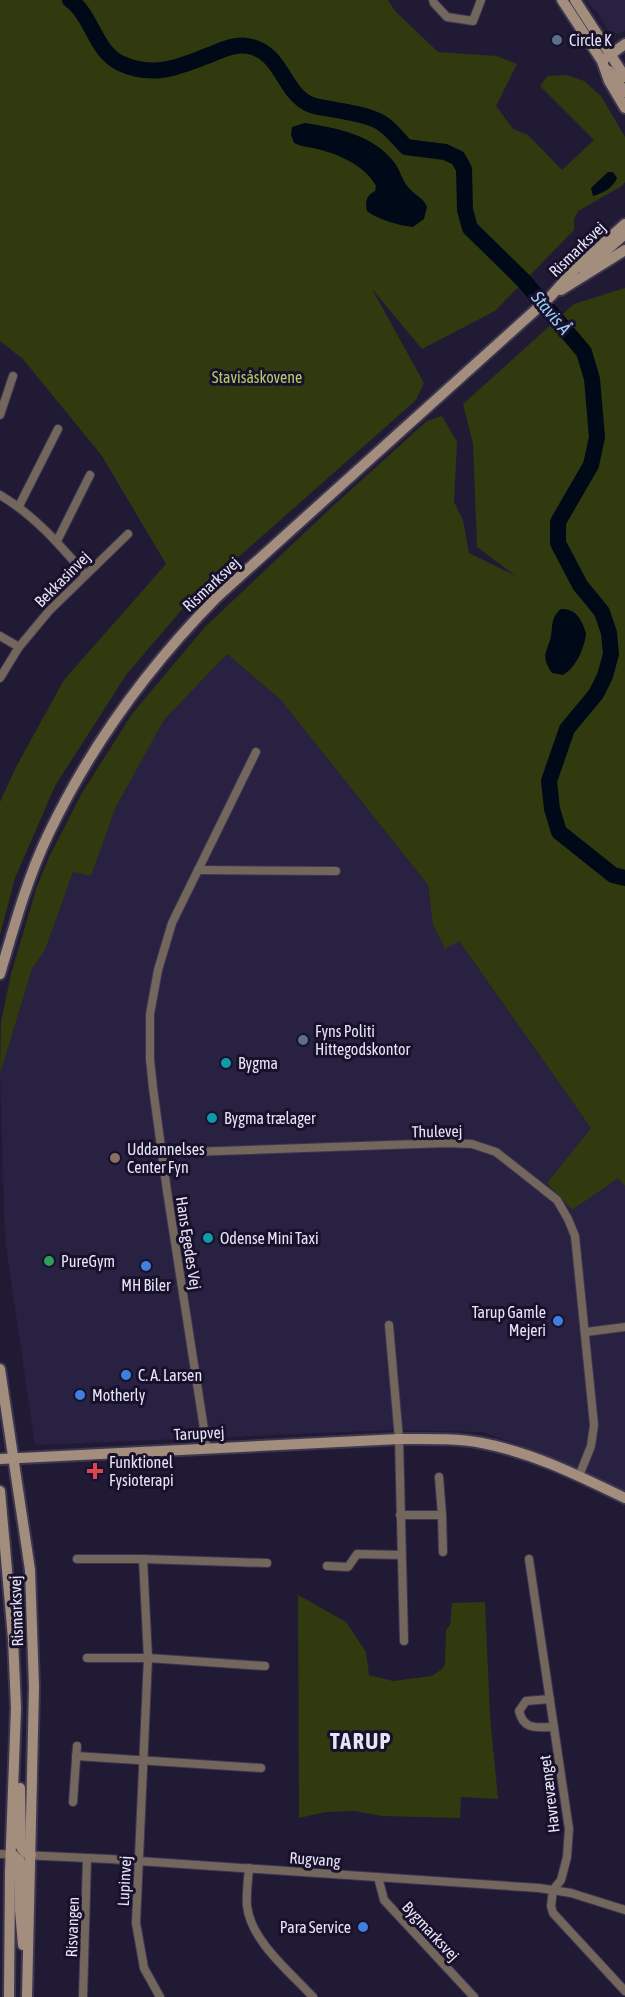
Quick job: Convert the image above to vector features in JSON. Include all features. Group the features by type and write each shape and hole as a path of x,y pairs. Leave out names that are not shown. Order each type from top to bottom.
{"main road":[{"path":"562,0 606,58 625,77"},
{"path":"575,0 625,92"},
{"path":"606,58 625,44"},
{"path":"606,58 613,97 625,118"},
{"path":"609,81 625,108"},
{"name":"Rismarksvej","path":"551,296 573,271 625,224"},
{"path":"551,296 625,234"},
{"name":"Rismarksvej","path":"0,974 24,896 47,837 75,783 114,721 150,671 186,628 217,597 551,296 625,241"},
{"path":"551,296 625,250"},
{"name":"Rismarksvej","path":"0,1369 30,1570 34,1687 27,1997"},
{"name":"Tarupvej","path":"0,1459 399,1439 481,1443 548,1461 625,1498"},
{"name":"Rismarksvej","path":"0,1491 13,1638 16,1708 15,1763 5,1854 9,1997"},
{"name":"Rismarksvej","path":"15,1763 21,1788 21,1847 31,1855"},
{"name":"Rismarksvej","path":"5,1854 20,1861 21,1933 28,1975"}],"street":[{"path":"433,0 447,16 473,21 481,0"},
{"path":"0,415 13,376"},
{"path":"19,506 58,429"},
{"path":"57,541 90,475"},
{"path":"0,495 19,506 57,541 85,574"},
{"name":"Bekkasinvej","path":"0,678 18,646 49,611 128,534"},
{"path":"0,636 18,646"},
{"name":"Hans Egedes Vej","path":"207,1448 162,1153 150,1059 150,1014 158,970 172,923 256,752"},
{"path":"198,870 336,871"},
{"name":"Thulevej","path":"162,1153 472,1143 495,1152 557,1200 575,1236 594,1425 591,1446 579,1476"},
{"path":"389,1325 399,1439 404,1641"},
{"path":"586,1332 625,1327"},
{"path":"439,1477 443,1552"},
{"path":"400,1515 442,1515"},
{"path":"327,1566 348,1567 357,1554 402,1555"},
{"path":"77,1559 267,1563"},
{"name":"Lupinvej","path":"143,1559 148,1658 136,1923 144,1968 160,1997"},
{"name":"Havrevænget","path":"530,1559 569,1829 567,1857 561,1880 553,1890"},
{"path":"87,1658 148,1658 265,1666"},
{"path":"550,1699 526,1701 519,1712 522,1721 529,1727 554,1727"},
{"path":"74,1802 77,1746"},
{"path":"76,1756 261,1768"},
{"name":"Rugvang","path":"5,1854 517,1886 571,1893 625,1910"},
{"name":"Risvangen","path":"83,1997 87,1858"},
{"path":"249,1868 247,1906 253,1926 263,1943 313,1997"},
{"name":"Bygmarksvej","path":"378,1877 384,1900 474,1997"},
{"path":"553,1890 551,1906 553,1913 625,1991"}],"shaded area":[{"path":"586,0 625,0 625,30 617,34 610,33 598,13"},
{"path":"227,654 281,700 428,885 433,925 445,949 458,940 591,1128 547,1183 619,1178 625,1186 625,1492 549,1457 483,1432 393,1430 35,1445 5,1239 0,1074 32,969 45,950 73,872 91,876 116,807 164,720"}],"green space":[{"name":"Stavisåskovene","path":"0,0 388,0 395,11 438,52 496,56 517,64 496,106 513,129 528,135 562,170 594,140 540,86 548,76 567,75 584,81 601,96 625,137 625,182 622,186 578,211 574,219 574,230 495,311 422,349 372,289 424,383 416,400 190,600 126,675 55,786 15,878 0,935 0,802 16,767 64,680 166,564 102,456 23,359 0,341"},
{"path":"625,288 625,1186 618,1178 572,1210 547,1183 591,1128 459,941 445,949 433,925 428,885 281,700 227,654 164,720 116,807 91,876 73,872 45,950 32,969 0,1074 1,1022 11,974 37,886 49,857 82,793 132,714 205,627 427,421 442,416 457,442 454,502 463,520 469,553 516,576 477,547 473,443 463,404 574,304"},
{"path":"298,1595 346,1622 366,1652 369,1675 393,1681 432,1676 442,1669 445,1664 446,1630 450,1625 452,1603 485,1602 490,1716 498,1799 461,1797 460,1818 382,1816 355,1811 326,1812 299,1818"}],"water":[{"path":"305,123 354,134 386,153 396,165 408,187 421,198 427,207 424,219 413,227 396,224 367,211 367,199 375,191 376,186 371,178 340,156 294,143 291,135 292,127"},
{"path":"608,172 613,172 617,178 615,182 607,190 593,196 591,188"},
{"path":"561,609 571,610 578,616 586,633 579,657 563,675 552,673 545,658 552,624"}],"waterway":[{"name":"Stavis Å","path":"70,0 84,14 105,50 120,63 146,70 169,69 224,49 248,46 268,56 293,91 309,104 371,118 388,128 406,147 445,152 458,158 464,169 465,210 470,228 524,281 584,352 592,379 597,437 591,465 558,522 558,543 580,585 602,612 609,633 611,654 605,676 596,694 567,729 549,781 552,809 559,832 613,875 625,878"}],"place":[{"name":"Circle K","path":"557,40"},
{"name":"Fyns Politi Hittegodskontor","path":"303,1040"},
{"name":"Bygma","path":"226,1063"},
{"name":"Bygma trælager","path":"212,1118"},
{"name":"Uddannelses Center Fyn","path":"115,1158"},
{"name":"Odense Mini Taxi","path":"208,1238"},
{"name":"PureGym","path":"49,1261"},
{"name":"MH Biler","path":"146,1266"},
{"name":"Tarup Gamle Mejeri","path":"558,1321"},
{"name":"C. A. Larsen","path":"126,1375"},
{"name":"Motherly","path":"80,1395"},
{"name":"Funktionel Fysioterapi","path":"95,1471"},
{"name":"Para Service","path":"363,1927"}],"district":[{"name":"TARUP","path":"361,1741"}]}
